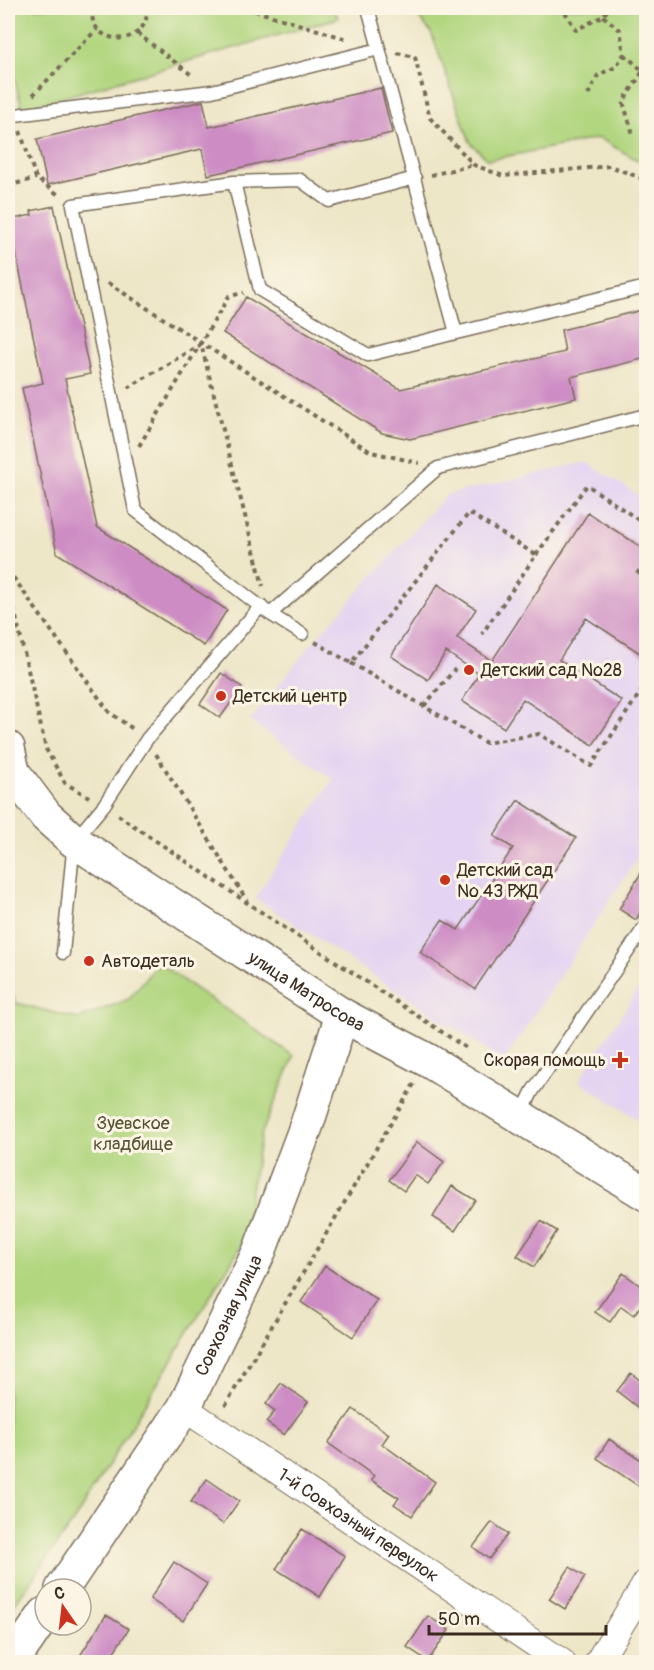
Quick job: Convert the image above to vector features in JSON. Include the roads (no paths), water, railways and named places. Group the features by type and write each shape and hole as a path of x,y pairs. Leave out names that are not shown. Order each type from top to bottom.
{"street":[{"name":"улица Матросова","path":"9,764 46,816 75,841 342,1015 429,1060 646,1194"},
{"name":"Совхозная улица","path":"70,1577 184,1408 259,1252 307,1124 342,1015"},
{"name":"1-й Совхозный переулок","path":"184,1408 562,1662"},
{"path":"598,1662 646,1583"},
{"path":"12,1662 33,1631"}],"lane":[{"path":"368,8 456,333"},
{"path":"15,115 212,91 379,49"},
{"path":"302,634 266,610 135,510 73,205 234,182 300,180 329,201 415,178"},
{"path":"234,182 260,290 368,355 646,287"},
{"path":"63,953 75,841 104,805 147,739 266,610 438,468 646,415"},
{"path":"520,1116 532,1092 646,925"}],"place":[{"name":"Детский сад №28","path":"469,670"},
{"name":"Детский центр","path":"221,696"},
{"name":"Детский сад № 43 РЖД","path":"445,880"},
{"name":"Автодеталь","path":"89,961"},
{"name":"Скорая помощь","path":"620,1060"}],"park label":[{"name":"Зуевское кладбище","path":"133,1133"}]}
